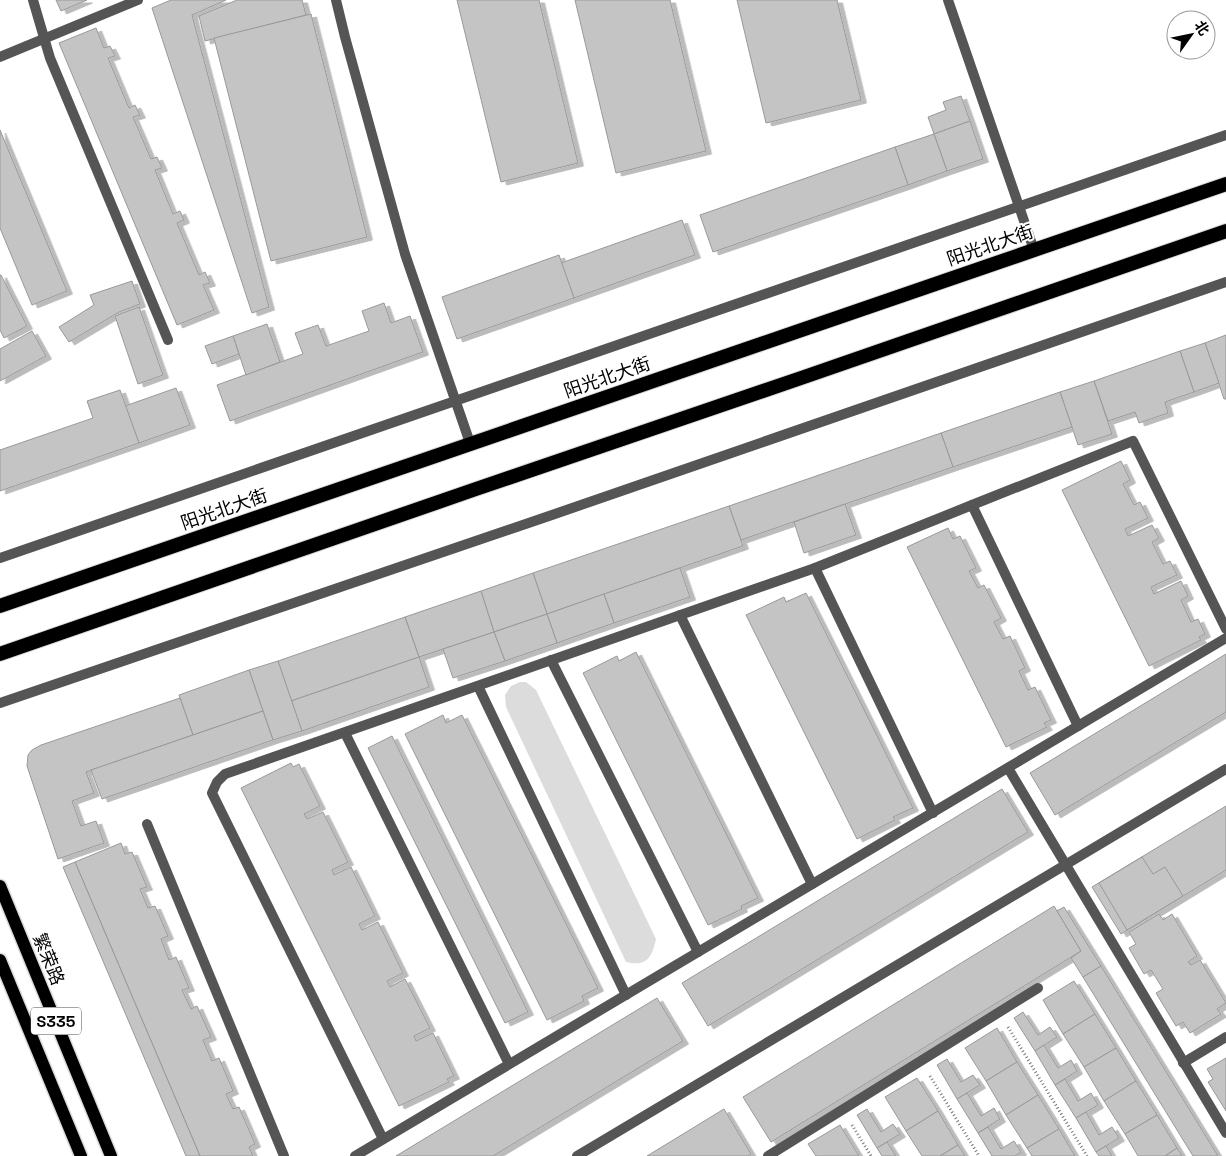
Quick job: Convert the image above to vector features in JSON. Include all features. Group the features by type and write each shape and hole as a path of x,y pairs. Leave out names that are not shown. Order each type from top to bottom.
{"highway":[{"name":"阳光北大街","path":"0,606 1226,184"},
{"path":"0,654 1226,232"}],"main road":[{"name":"繁荣路","path":"0,886 110,1156"},
{"name":"S335","path":"0,960 81,1156"}],"street":[{"path":"33,0 50,58 168,340"},
{"path":"0,57 138,0"},
{"path":"336,0 405,254 470,443"},
{"path":"948,0 1034,250"},
{"path":"0,558 1226,134"},
{"path":"0,703 1226,282"},
{"path":"383,1139 212,793 217,782 225,774 815,568 1133,441 1226,629"},
{"path":"972,504 1078,726"},
{"path":"815,568 933,813"},
{"path":"680,615 812,884"},
{"path":"355,1156 1226,638"},
{"path":"551,660 698,952"},
{"path":"478,686 626,995"},
{"path":"345,732 509,1064"},
{"path":"1008,768 1226,1132"},
{"path":"577,1156 1226,769"},
{"path":"147,824 284,1156"},
{"path":"768,1156 1038,988"},
{"path":"1183,1063 1226,1037"}],"path":[{"path":"999,1012 1088,1156"},
{"path":"921,1060 979,1156"},
{"path":"842,1109 871,1156"}],"shaded area":[{"path":"520,682 526,682 536,690 656,939 650,956 643,962 626,962 506,707 505,695 511,686"}],"building":[{"path":"56,0 87,0 61,11"},
{"path":"171,0 226,0 192,15 269,307 252,313 152,8"},
{"path":"237,0 302,0 306,15 205,41 199,16"},
{"path":"457,0 539,0 578,163 501,182"},
{"path":"575,0 670,0 706,151 616,173"},
{"path":"737,0 837,0 861,100 766,123"},
{"path":"311,14 367,237 271,261 214,38"},
{"path":"96,28 104,48 110,46 115,56 108,58 129,108 135,105 140,115 133,117 151,159 157,157 162,168 155,170 173,214 180,211 184,220 177,223 199,275 205,272 210,283 203,285 214,310 177,325 59,43"},
{"path":"961,96 970,121 934,134 928,117 946,110 943,102"},
{"path":"970,121 983,159 947,171 934,134"},
{"path":"0,130 67,291 32,305 0,228"},
{"path":"934,134 947,171 908,185 895,147"},
{"path":"895,147 908,185 713,252 700,215"},
{"path":"682,220 695,255 574,298 561,263"},
{"path":"559,255 574,298 457,339 442,297"},
{"path":"0,275 27,326 4,338 0,330"},
{"path":"132,281 140,304 119,312 69,342 59,327 94,305 90,295"},
{"path":"384,303 391,323 410,316 423,352 230,421 217,385 303,354 295,333 318,325 326,346 369,331 362,311"},
{"path":"139,307 163,375 138,384 115,316"},
{"path":"267,324 280,362 246,375 233,336"},
{"path":"32,331 46,356 0,381 0,349"},
{"path":"1226,335 1226,399 1224,399 1205,343"},
{"path":"233,336 239,354 212,364 205,346"},
{"path":"1205,343 1219,383 1194,392 1180,351"},
{"path":"1180,351 1194,392 1165,402 1168,413 1139,423 1135,412 1108,421 1094,381"},
{"path":"1094,381 1112,434 1078,445 1060,392"},
{"path":"176,388 190,425 139,443 125,406"},
{"path":"120,390 139,443 0,491 0,450 93,418 87,401"},
{"path":"1060,392 1072,427 953,467 941,433"},
{"path":"941,433 953,467 741,540 729,506"},
{"path":"1121,461 1130,480 1123,484 1134,505 1140,502 1148,518 1125,529 1128,536 1152,525 1159,538 1152,542 1163,564 1170,561 1177,575 1151,587 1154,594 1181,581 1188,596 1181,600 1191,622 1198,619 1205,634 1199,637 1201,640 1149,666 1062,490"},
{"path":"845,504 856,535 804,553 794,522"},
{"path":"729,506 743,546 547,614 533,573"},
{"path":"948,528 953,539 960,536 976,568 969,571 978,588 984,585 1001,618 994,622 1003,639 1010,636 1025,668 1019,671 1028,690 1035,687 1051,720 1044,723 1047,727 1006,747 907,547"},
{"path":"680,568 690,597 614,623 604,594"},
{"path":"533,573 547,614 494,632 481,591"},
{"path":"481,591 494,632 419,657 405,617"},
{"path":"806,593 913,808 893,817 895,820 857,839 746,615 784,597 786,602"},
{"path":"604,594 614,623 557,643 547,614"},
{"path":"547,614 557,643 505,661 494,632"},
{"path":"405,617 419,657 291,701 278,661"},
{"path":"494,632 505,661 453,678 443,649"},
{"path":"636,652 758,898 741,906 742,909 708,925 583,673 617,656 619,661"},
{"path":"1226,654 1226,712 1055,815 1030,773"},
{"path":"419,657 429,687 302,731 291,701"},
{"path":"278,661 302,731 273,740 249,670"},
{"path":"249,670 263,711 193,735 179,695"},
{"path":"180,698 193,735 86,772 94,793 72,801 81,826 96,821 104,843 58,859 27,766 28,755 32,750 41,745"},
{"path":"263,711 273,740 102,799 91,770"},
{"path":"443,715 446,723 462,715 598,988 582,996 584,1001 547,1020 405,734"},
{"path":"392,736 528,1012 505,1023 368,748"},
{"path":"291,763 293,767 299,764 320,806 304,814 307,819 323,812 348,862 332,870 334,875 351,867 375,916 359,924 362,930 378,922 403,973 387,981 390,987 405,979 430,1028 414,1036 416,1041 433,1033 454,1076 447,1079 449,1082 399,1106 241,788"},
{"path":"1002,789 1028,832 708,1026 682,983"},
{"path":"1226,806 1226,870 1121,934 1092,887"},
{"path":"121,843 125,854 132,852 147,887 140,889 148,908 155,906 168,936 161,939 169,960 176,957 189,988 182,990 191,1009 197,1006 211,1037 203,1040 212,1061 219,1058 233,1091 226,1094 233,1109 239,1107 255,1144 249,1147 253,1156 200,1156 75,862"},
{"path":"1142,857 1153,874 1165,867 1183,896 1127,930 1099,883"},
{"path":"75,862 200,1156 186,1156 63,867"},
{"path":"1054,906 1081,951 771,1142 743,1097"},
{"path":"1064,907 1101,966 1083,977 1071,958 1081,951 1057,911"},
{"path":"1159,914 1163,920 1172,914 1197,956 1188,962 1191,965 1200,960 1226,1003 1217,1009 1221,1014 1190,1033 1183,1022 1176,1026 1156,993 1163,989 1151,970 1144,974 1129,948 1136,944 1129,932"},
{"path":"1101,966 1218,1156 1193,1156 1083,977"},
{"path":"1074,981 1095,1014 1063,1034 1043,1000"},
{"path":"657,998 683,1041 493,1156 396,1156"},
{"path":"1023,1012 1038,1035 1050,1027 1057,1037 1035,1051 1014,1018"},
{"path":"1095,1014 1116,1048 1084,1067 1063,1034"},
{"path":"997,1028 1017,1062 986,1081 965,1048"},
{"path":"1044,1045 1058,1068 1071,1060 1077,1071 1055,1085 1035,1051"},
{"path":"1116,1048 1136,1081 1104,1101 1084,1067"},
{"path":"1226,1058 1226,1111 1208,1082 1213,1079 1207,1069"},
{"path":"947,1059 961,1082 973,1075 980,1085 957,1099 937,1065"},
{"path":"1017,1062 1038,1095 1006,1115 986,1081"},
{"path":"917,1078 938,1111 906,1131 885,1097"},
{"path":"1065,1079 1078,1101 1091,1093 1098,1105 1076,1118 1055,1085"},
{"path":"1136,1081 1157,1115 1125,1134 1104,1101"},
{"path":"967,1093 981,1116 994,1108 1000,1119 978,1133 957,1099"},
{"path":"1038,1095 1059,1129 1027,1148 1006,1115"},
{"path":"724,1109 751,1154 748,1156 647,1156"},
{"path":"867,1109 881,1132 893,1124 900,1134 877,1148 857,1115"},
{"path":"938,1111 958,1145 940,1156 922,1156 906,1131"},
{"path":"1086,1112 1099,1135 1112,1127 1119,1138 1096,1152 1076,1118"},
{"path":"1157,1115 1177,1148 1165,1156 1138,1156 1125,1134"},
{"path":"840,1125 859,1156 816,1156 808,1144"},
{"path":"988,1127 1001,1149 1014,1141 1021,1152 1015,1156 992,1156 978,1133"},
{"path":"1059,1129 1075,1156 1032,1156 1027,1148"},
{"path":"887,1142 896,1156 882,1156 877,1148"},
{"path":"958,1145 965,1156 940,1156"},
{"path":"1106,1146 1112,1156 1099,1156 1096,1152"},
{"path":"1177,1148 1182,1156 1165,1156"}]}
